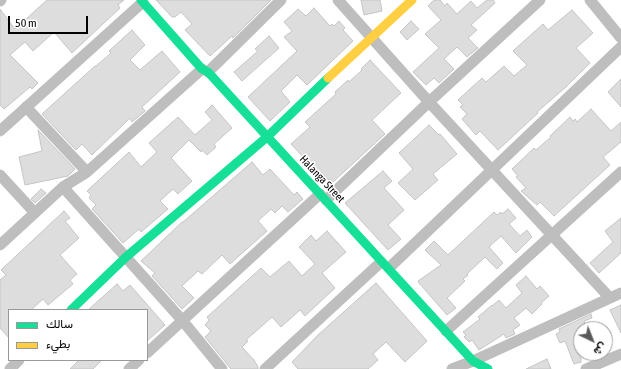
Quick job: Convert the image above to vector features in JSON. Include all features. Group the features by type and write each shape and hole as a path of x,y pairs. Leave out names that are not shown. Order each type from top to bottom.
{"street":[{"path":"0,246 63,187 87,172 205,70 281,0"},
{"path":"338,0 491,170 610,298"},
{"path":"72,309 126,257 267,138 371,37 412,0"},
{"path":"148,352 182,320 429,102 540,0"},
{"path":"590,0 621,38"},
{"path":"0,131 142,1"},
{"name":"Halanga Street","path":"142,1 473,361 488,369"},
{"path":"265,369 385,265 491,170 621,47"},
{"path":"26,107 87,172"},
{"path":"446,331 621,172"},
{"path":"0,175 35,213"},
{"path":"63,187 182,320 222,369"},
{"path":"452,369 473,361 621,293"},
{"path":"586,369 621,354"},
{"path":"10,369 18,361"},
{"path":"129,369 138,361"}],"building":[{"path":"47,0 124,0 118,5 120,8 72,53 54,32 33,51 25,42 10,55 38,83 32,89 30,87 4,109 0,105 0,9 15,29"},
{"path":"156,0 271,0 233,38 232,36 210,56 185,30 192,24 181,12 175,17 172,17"},
{"path":"361,0 380,0 382,11 364,15"},
{"path":"434,0 440,0 445,6 447,3 457,14 471,1 477,8 487,0 493,0 495,3 471,25 477,30 468,38 478,48 467,57 457,47 444,59 454,69 439,83 434,78 426,85 413,72 439,48 425,34 441,20 428,6"},
{"path":"314,8 330,26 332,24 334,26 339,21 345,28 343,30 353,41 307,85 297,75 281,91 290,102 270,121 248,97 297,51 284,37 292,31 284,22 298,9 306,16"},
{"path":"572,10 593,33 576,48 590,63 498,150 480,131 476,135 462,119 467,114 460,107 463,105 458,100 482,78 486,82 504,66 514,76 527,65 513,51 543,24 548,30"},
{"path":"411,21 419,29 407,40 400,32"},
{"path":"132,30 145,45 130,60 140,70 162,51 180,72 142,107 145,111 132,122 130,118 92,155 82,144 76,150 42,114 111,53 109,51"},
{"path":"269,36 279,48 242,81 234,72 258,51 255,49"},
{"path":"370,60 401,93 372,120 385,134 333,182 320,175 291,144 310,127 305,122 336,94 335,92 348,80 349,82 362,70 361,69"},
{"path":"621,79 621,107 608,92"},
{"path":"212,105 232,128 214,144 216,147 207,155 202,150 201,152 189,140 171,158 192,181 178,194 173,189 160,201 168,209 141,232 139,229 123,243 92,209 96,205 89,198 91,195 87,191 129,152 141,167 157,152 149,143 178,117 195,135 212,120 205,112"},
{"path":"591,109 611,131 621,122 621,142 603,157 610,165 554,216 540,202 537,205 521,191 526,188 516,177 518,176 512,169 534,148 536,150 551,137 550,136 570,117 573,121 575,119 577,122"},
{"path":"429,125 439,135 440,134 457,154 433,174 438,180 415,200 398,183 413,169 399,153"},
{"path":"38,130 75,169 68,176 25,185 19,157 42,151"},
{"path":"252,162 263,175 270,169 294,195 297,192 303,199 288,212 282,206 275,213 271,209 258,221 267,231 230,264 222,255 202,274 198,271 182,286 194,298 182,309 152,276 155,273 141,261 182,222"},
{"path":"383,171 392,181 384,188 404,210 388,225 401,239 388,250 345,203"},
{"path":"41,189 46,193 35,203 31,199"},
{"path":"508,209 516,218 509,224 520,236 527,230 532,237 516,253 501,236 489,247 503,263 497,269 485,257 467,274 468,275 463,279 465,281 447,298 456,308 447,315 418,281 441,265 425,250 434,241 448,255 494,212 497,215 501,212 502,214"},
{"path":"64,211 70,218 65,221 79,238 60,255 77,274 70,280 73,284 48,305 43,299 32,309 8,309 8,337 0,328 0,280 6,275 1,270"},
{"path":"621,218 621,253 599,273 590,263 613,242 605,231"},
{"path":"327,231 346,252 322,273 335,288 305,316 300,310 281,327 272,317 246,340 248,341 242,347 254,360 258,369 231,369 205,337 211,331 205,325 209,320 207,317 261,268 270,277 289,261 302,276 315,264 299,247 311,235 316,241"},
{"path":"526,276 537,289 540,286 549,296 532,314 526,308 514,318 520,325 513,330 515,334 506,338 504,334 479,350 472,340 469,342 464,337 466,335 463,332 480,319 478,317 499,300 506,308 522,293 516,285"},
{"path":"376,283 427,341 405,362 386,342 373,354 378,360 368,369 298,369 292,362 318,335"},
{"path":"117,284 123,291 130,285 165,325 148,340 148,309 89,309"},
{"path":"621,305 621,333 610,310"},
{"path":"591,314 592,318 584,321 576,321"},
{"path":"573,322 573,361 581,362 574,364 565,341 560,343 556,334 560,332 559,329"},
{"path":"547,359 551,369 526,369"},
{"path":"78,361 101,361 93,369 70,369"}],"traffic: fast":[{"path":"141,0 202,69 208,72 473,361 488,369"},
{"path":"72,309 126,257 267,137 328,78"}],"traffic: slow":[{"path":"328,78 412,0"}]}
